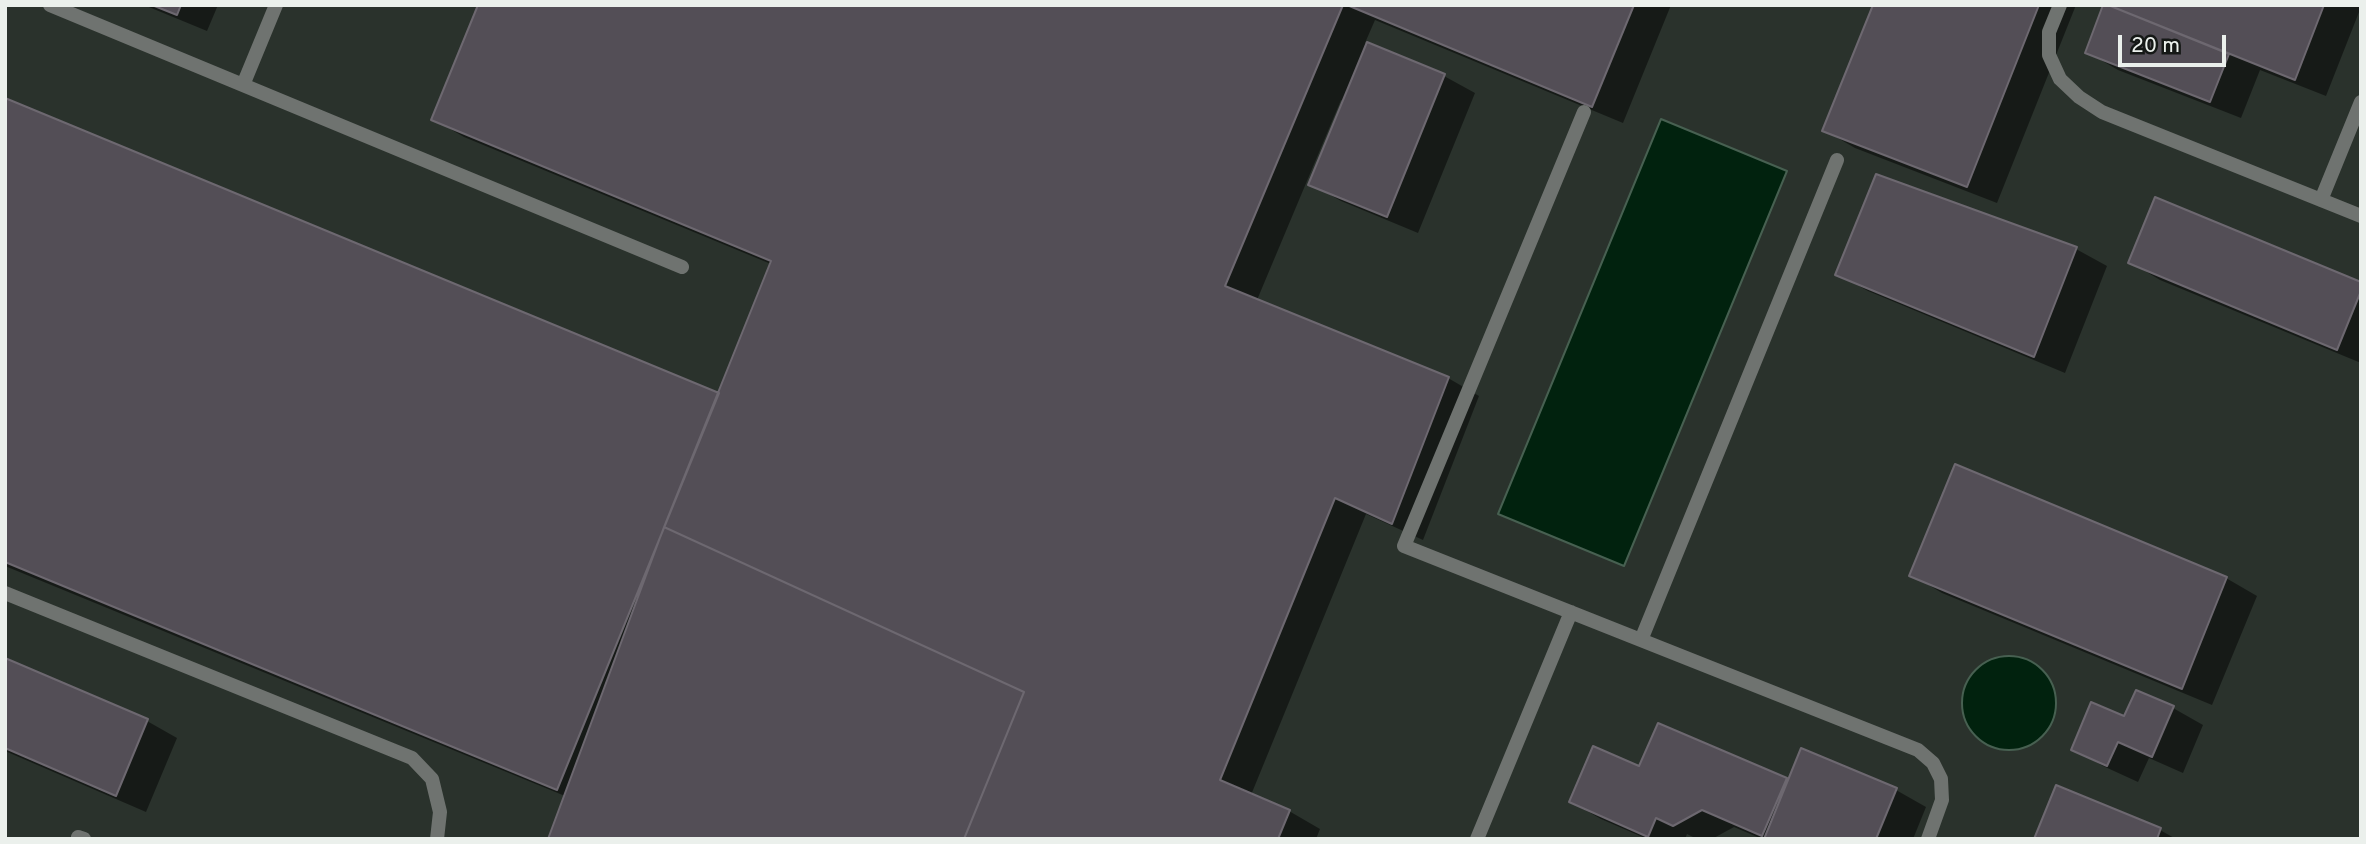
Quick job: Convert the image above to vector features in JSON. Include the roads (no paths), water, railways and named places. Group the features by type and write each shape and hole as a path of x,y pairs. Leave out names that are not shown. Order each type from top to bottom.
{"lane":[{"path":"50,5 682,267"},
{"path":"243,85 276,5"},
{"path":"2060,5 2049,32 2049,55 2060,79 2079,97 2102,112 2361,216"},
{"path":"2321,200 2361,102"},
{"path":"1584,112 1404,546 1917,750 1933,763 1941,779 1942,800 1928,839"},
{"path":"1642,640 1837,160"},
{"path":"5,593 412,758 432,779 440,812 437,839"},
{"path":"1477,839 1571,612"}]}
